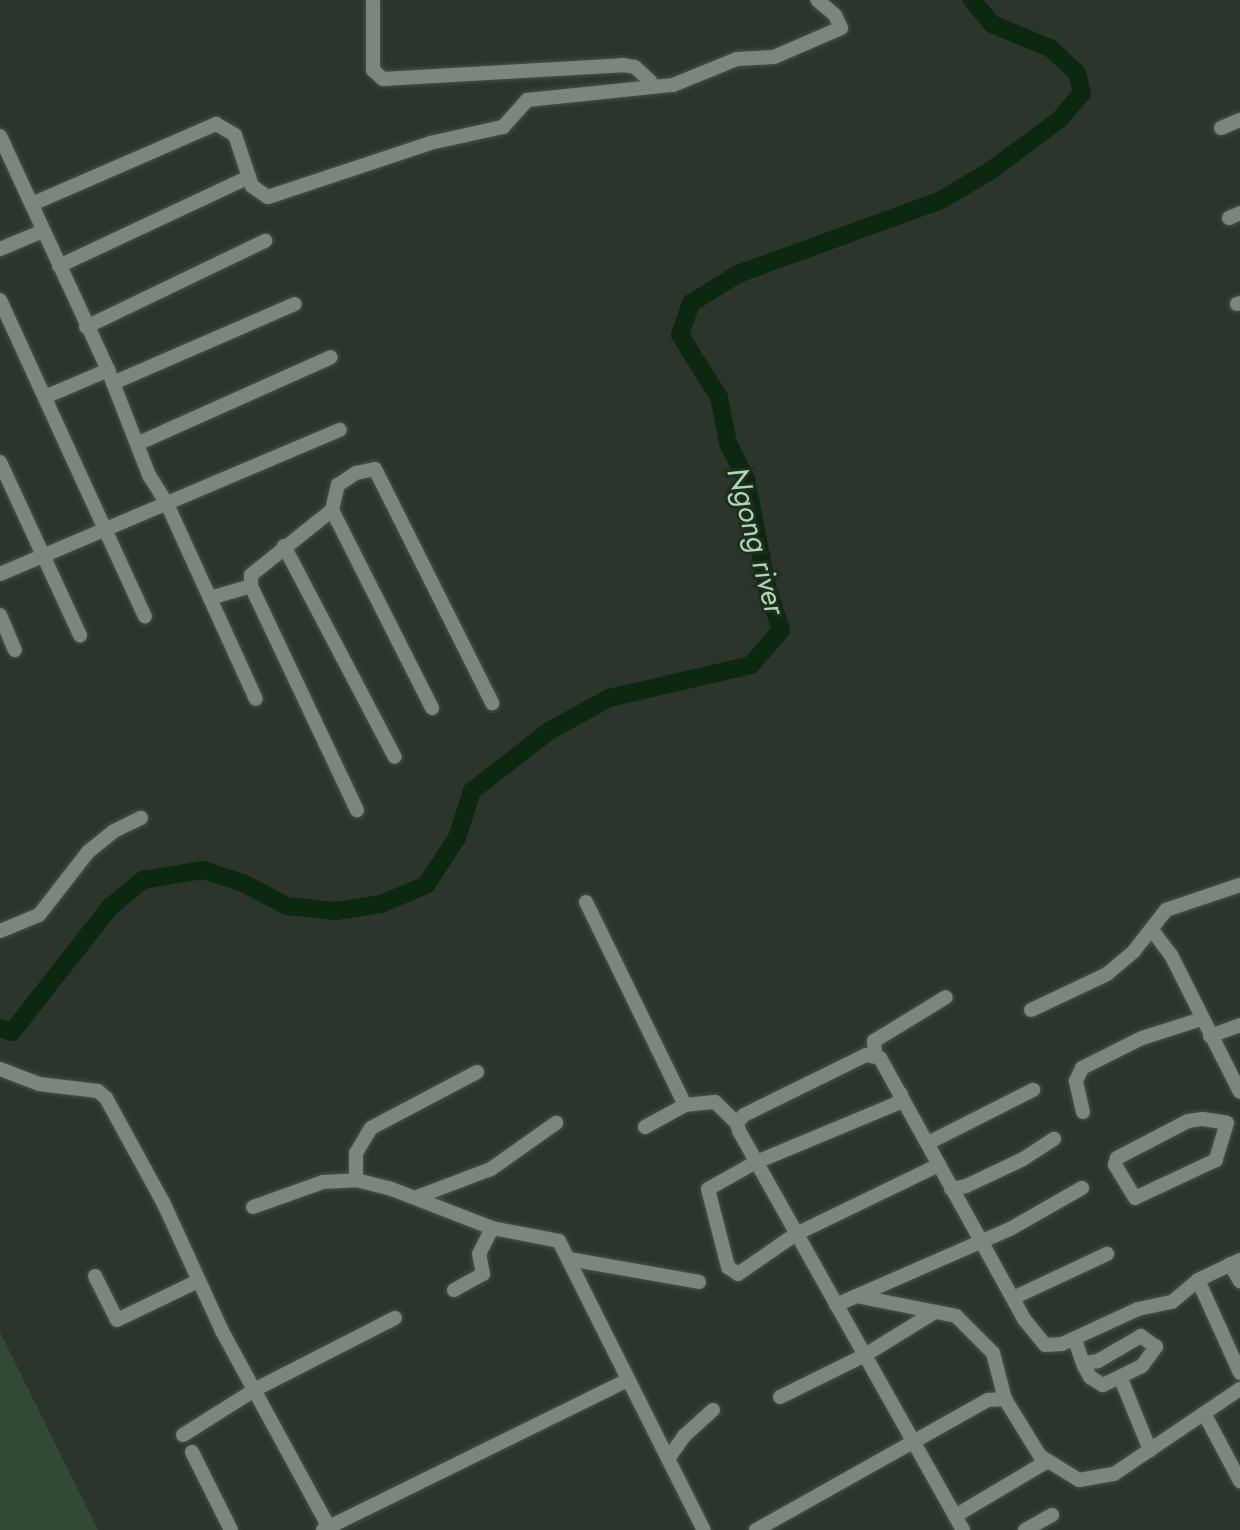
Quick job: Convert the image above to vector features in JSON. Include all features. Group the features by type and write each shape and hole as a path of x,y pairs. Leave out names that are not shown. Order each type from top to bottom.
{"street":[{"path":"373,0 373,70 383,79 623,65 635,67 650,81"},
{"path":"32,204 216,124 235,135 256,191 268,197 430,143 503,127 527,100 543,96 673,85 737,59 774,57 841,29 835,15 817,0"},
{"path":"1221,128 1240,120"},
{"path":"0,136 110,377 139,443 149,475 167,504 256,699"},
{"path":"59,266 249,177"},
{"path":"0,249 43,231"},
{"path":"86,327 265,241"},
{"path":"0,300 145,616"},
{"path":"45,397 110,377 295,304"},
{"path":"139,443 331,357"},
{"path":"0,574 104,527 167,504 340,430"},
{"path":"0,462 80,635"},
{"path":"357,810 251,586 251,575 332,510 338,485 346,479 367,469 379,472 492,703"},
{"path":"332,510 432,708"},
{"path":"284,546 395,757"},
{"path":"210,598 251,586"},
{"path":"0,615 15,650"},
{"path":"0,931 40,915 88,852 114,831 141,818"},
{"path":"1031,1010 1107,974 1152,930 1166,910 1240,885"},
{"path":"586,902 685,1105"},
{"path":"1152,930 1171,955 1240,1092"},
{"path":"946,997 874,1041 875,1055 901,1094 1013,1298 1045,1345 1075,1340 1138,1309 1172,1302 1198,1280 1235,1262 1240,1281"},
{"path":"1083,1112 1076,1081 1082,1068 1142,1038 1202,1018"},
{"path":"1210,1036 1240,1026"},
{"path":"737,1123 749,1112 818,1077 875,1055"},
{"path":"0,1069 39,1084 98,1091 106,1098 163,1202 196,1282 256,1389 326,1528 628,1380"},
{"path":"356,1180 356,1153 371,1128 477,1072"},
{"path":"928,1143 1032,1090"},
{"path":"901,1094 898,1103 756,1162 708,1189 728,1267 738,1274 796,1234 939,1165"},
{"path":"645,1127 685,1105 715,1102 737,1123 756,1162 963,1530"},
{"path":"1188,1121 1233,1121 1216,1160 1138,1198 1115,1165 1117,1158 1141,1143 1188,1121"},
{"path":"417,1197 491,1168 555,1123"},
{"path":"951,1189 966,1186 1023,1159 1054,1139"},
{"path":"253,1206 323,1182 356,1180 417,1197 492,1228 554,1238 569,1259 705,1530"},
{"path":"836,1305 982,1240 1082,1188"},
{"path":"454,1290 483,1274 479,1254 492,1228"},
{"path":"1013,1298 1107,1254"},
{"path":"569,1259 699,1282"},
{"path":"94,1276 111,1317 117,1320 196,1282"},
{"path":"1198,1280 1240,1373"},
{"path":"856,1296 956,1316 993,1353 1005,1399 1046,1462 1079,1480 1101,1478 1205,1415 1240,1389"},
{"path":"780,1397 865,1355 935,1312"},
{"path":"183,1435 256,1389 395,1318"},
{"path":"1075,1340 1083,1363 1096,1384 1121,1379 1157,1351 1147,1336 1098,1361 1083,1363"},
{"path":"1121,1379 1150,1450"},
{"path":"756,1530 988,1400 1005,1399"},
{"path":"668,1459 684,1436 713,1410"},
{"path":"1205,1415 1239,1476"},
{"path":"192,1452 231,1530"},
{"path":"955,1516 1046,1462"},
{"path":"1025,1530 1052,1515"}],"green space":[{"path":"0,1332 98,1530 0,1530"}],"waterway":[{"name":"Ngong river","path":"0,1028 12,1032 110,907 143,880 203,870 243,883 287,906 336,911 381,904 426,885 457,838 472,791 549,731 609,698 751,665 781,630 767,587 746,479 728,443 719,397 680,335 691,303 738,274 941,200 990,171 1060,119 1082,93 1077,73 1050,48 992,24 972,0"}]}
